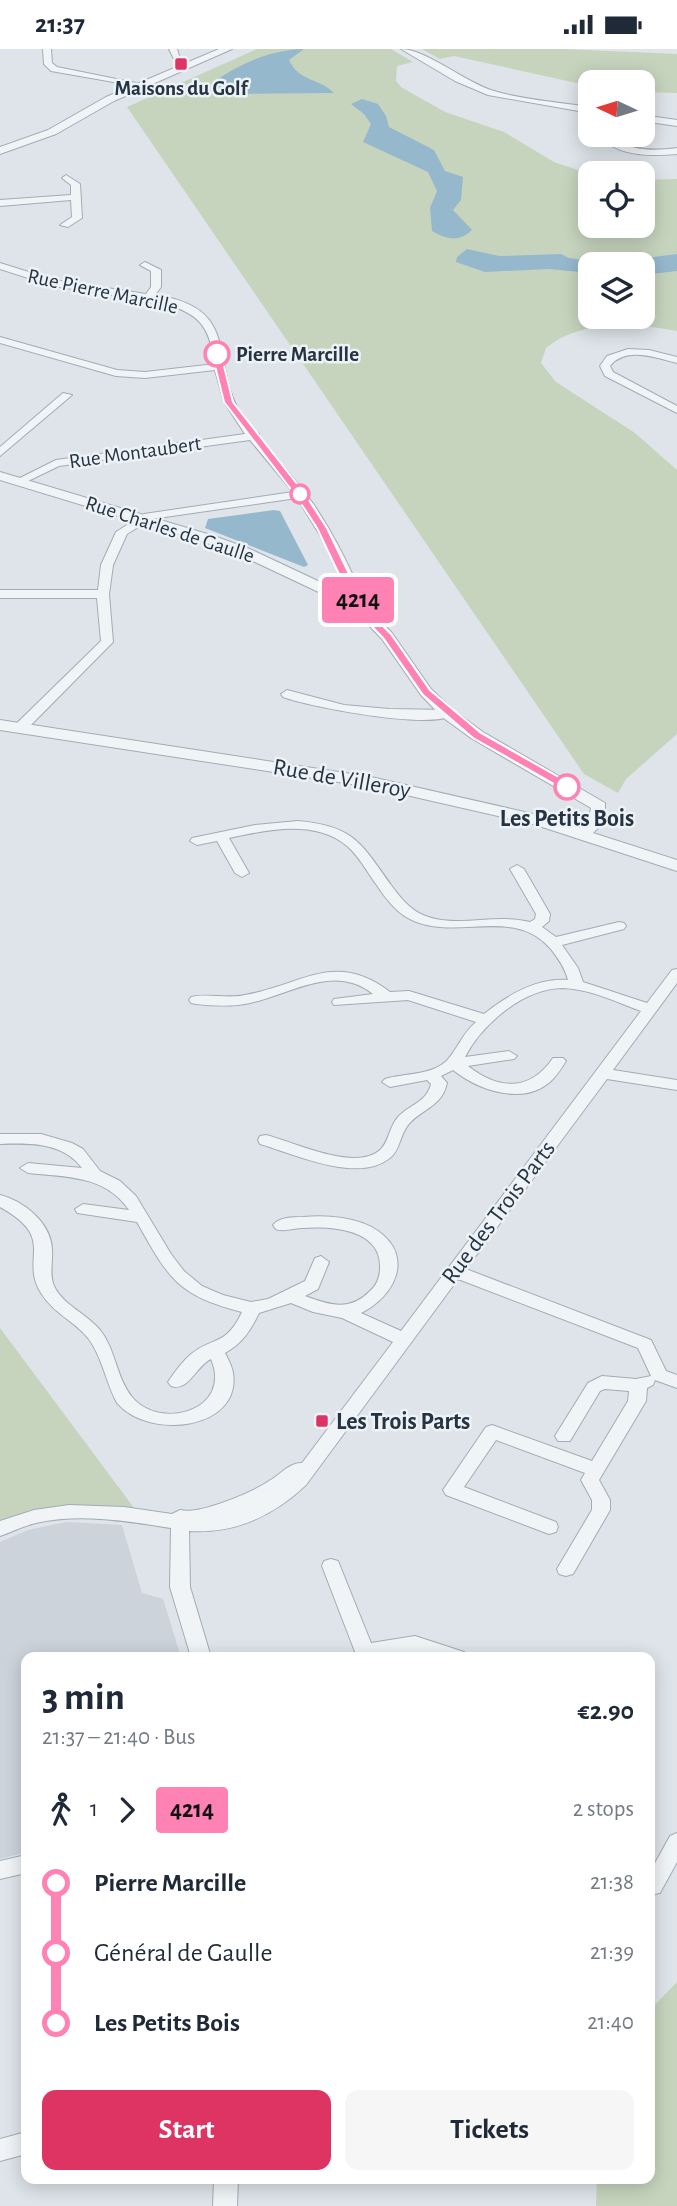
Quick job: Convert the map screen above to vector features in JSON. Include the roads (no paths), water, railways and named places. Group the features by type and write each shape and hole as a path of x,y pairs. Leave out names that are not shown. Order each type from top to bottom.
{"street":[{"path":"47,49 48,64 54,69 142,85"},
{"path":"0,151 51,132 142,85 227,49"},
{"path":"405,49 491,93 578,108"},
{"path":"655,120 677,123"},
{"path":"620,147 643,152 677,151"},
{"path":"65,178 75,184 77,218 65,225"},
{"path":"0,203 76,197"},
{"path":"145,265 156,269 158,280 149,296"},
{"name":"Rue Pierre Marcille","path":"0,266 74,288 149,296 177,304 206,321 216,339 218,367 229,402 300,494 322,528 362,610"},
{"path":"0,340 116,373 145,375 218,367"},
{"path":"677,361 647,353 626,353 610,358 605,366 609,374 677,410"},
{"path":"0,453 67,395"},
{"name":"Rue Montaubert","path":"20,481 56,463 255,436"},
{"name":"Rue Charles de Gaulle","path":"0,476 245,552 362,610 387,636 426,692 448,714 477,735 599,806 597,821 582,834"},
{"path":"20,728 107,642 103,594 107,565 122,532 141,518 300,494"},
{"path":"0,594 103,594"},
{"path":"287,694 305,702 400,714 448,714"},
{"name":"Rue de Villeroy","path":"0,725 349,778 464,801 582,834 677,866"},
{"path":"197,841 277,826 321,828 339,834 352,843 399,907 411,915 442,923 500,921 533,926 555,942 575,973 576,985"},
{"path":"221,836 242,873"},
{"path":"517,869 543,914 542,921 533,926"},
{"path":"555,942 619,926"},
{"name":"Rue des Trois Parts","path":"0,1529 41,1515 79,1510 231,1522 275,1503 300,1480 402,1339 677,973"},
{"path":"196,1000 243,1000 331,975 366,979 385,996"},
{"path":"454,1063 466,1040 486,1020 538,988 576,985 650,1009"},
{"path":"339,1002 385,996 419,997 486,1020"},
{"path":"390,1082 431,1076 454,1063 509,1056"},
{"path":"454,1063 477,1081 489,1086 517,1089 543,1081 552,1074 558,1061"},
{"path":"602,1073 677,1085"},
{"path":"266,1140 331,1159 368,1164 385,1155 402,1122 435,1096 439,1083 431,1076"},
{"path":"0,1139 44,1139 64,1143 89,1163 94,1175"},
{"path":"28,1168 94,1175 122,1188 170,1267 193,1290 254,1308 290,1296 312,1285 321,1262"},
{"path":"0,1200 20,1209 28,1217 43,1243 42,1276 48,1290 55,1300 95,1335 121,1394 139,1412 166,1420 194,1417 207,1411 216,1403 226,1383 226,1371 216,1352"},
{"path":"83,1209 139,1217"},
{"path":"281,1225 317,1222 352,1226 366,1231 386,1251 390,1262 383,1288 373,1299 346,1313"},
{"path":"453,1271 645,1344 659,1375 677,1382"},
{"path":"290,1296 319,1308 346,1313 402,1339"},
{"path":"177,1382 198,1358 216,1352 243,1329 254,1308"},
{"path":"564,1436 594,1387 602,1382 638,1385 659,1375"},
{"path":"566,1569 601,1510 601,1500 590,1480 637,1401 638,1385"},
{"path":"549,1527 452,1490 492,1431 595,1469"},
{"path":"179,1520 180,1587 200,1652"},
{"path":"331,1566 365,1652"},
{"path":"375,1652 415,1643 442,1652"},
{"path":"655,1883 677,1842"},
{"path":"0,1870 21,1865"},
{"path":"0,2150 21,2144"},
{"path":"225,2206 226,2184"}],"water":[{"path":"304,49 289,60 293,67 334,93 228,94 211,84 255,59"},
{"path":"362,99 378,104 389,127 434,150 445,171 463,177 461,200 453,210 472,230 457,238 442,236 432,231 430,208 437,191 428,172 363,142 371,124 364,114 351,104"},
{"path":"467,249 499,256 561,254 578,259 578,272 549,269 485,272 456,262 457,257"},
{"path":"677,254 677,271 655,274 655,257"},
{"path":"280,511 308,565 304,567 205,528 208,519"}],"place":[{"name":"Maisons du Golf","path":"181,64"},
{"name":"Pierre Marcille","path":"217,354"},
{"name":"Les Petits Bois","path":"567,787"},
{"name":"Les Trois Parts","path":"322,1421"}]}
